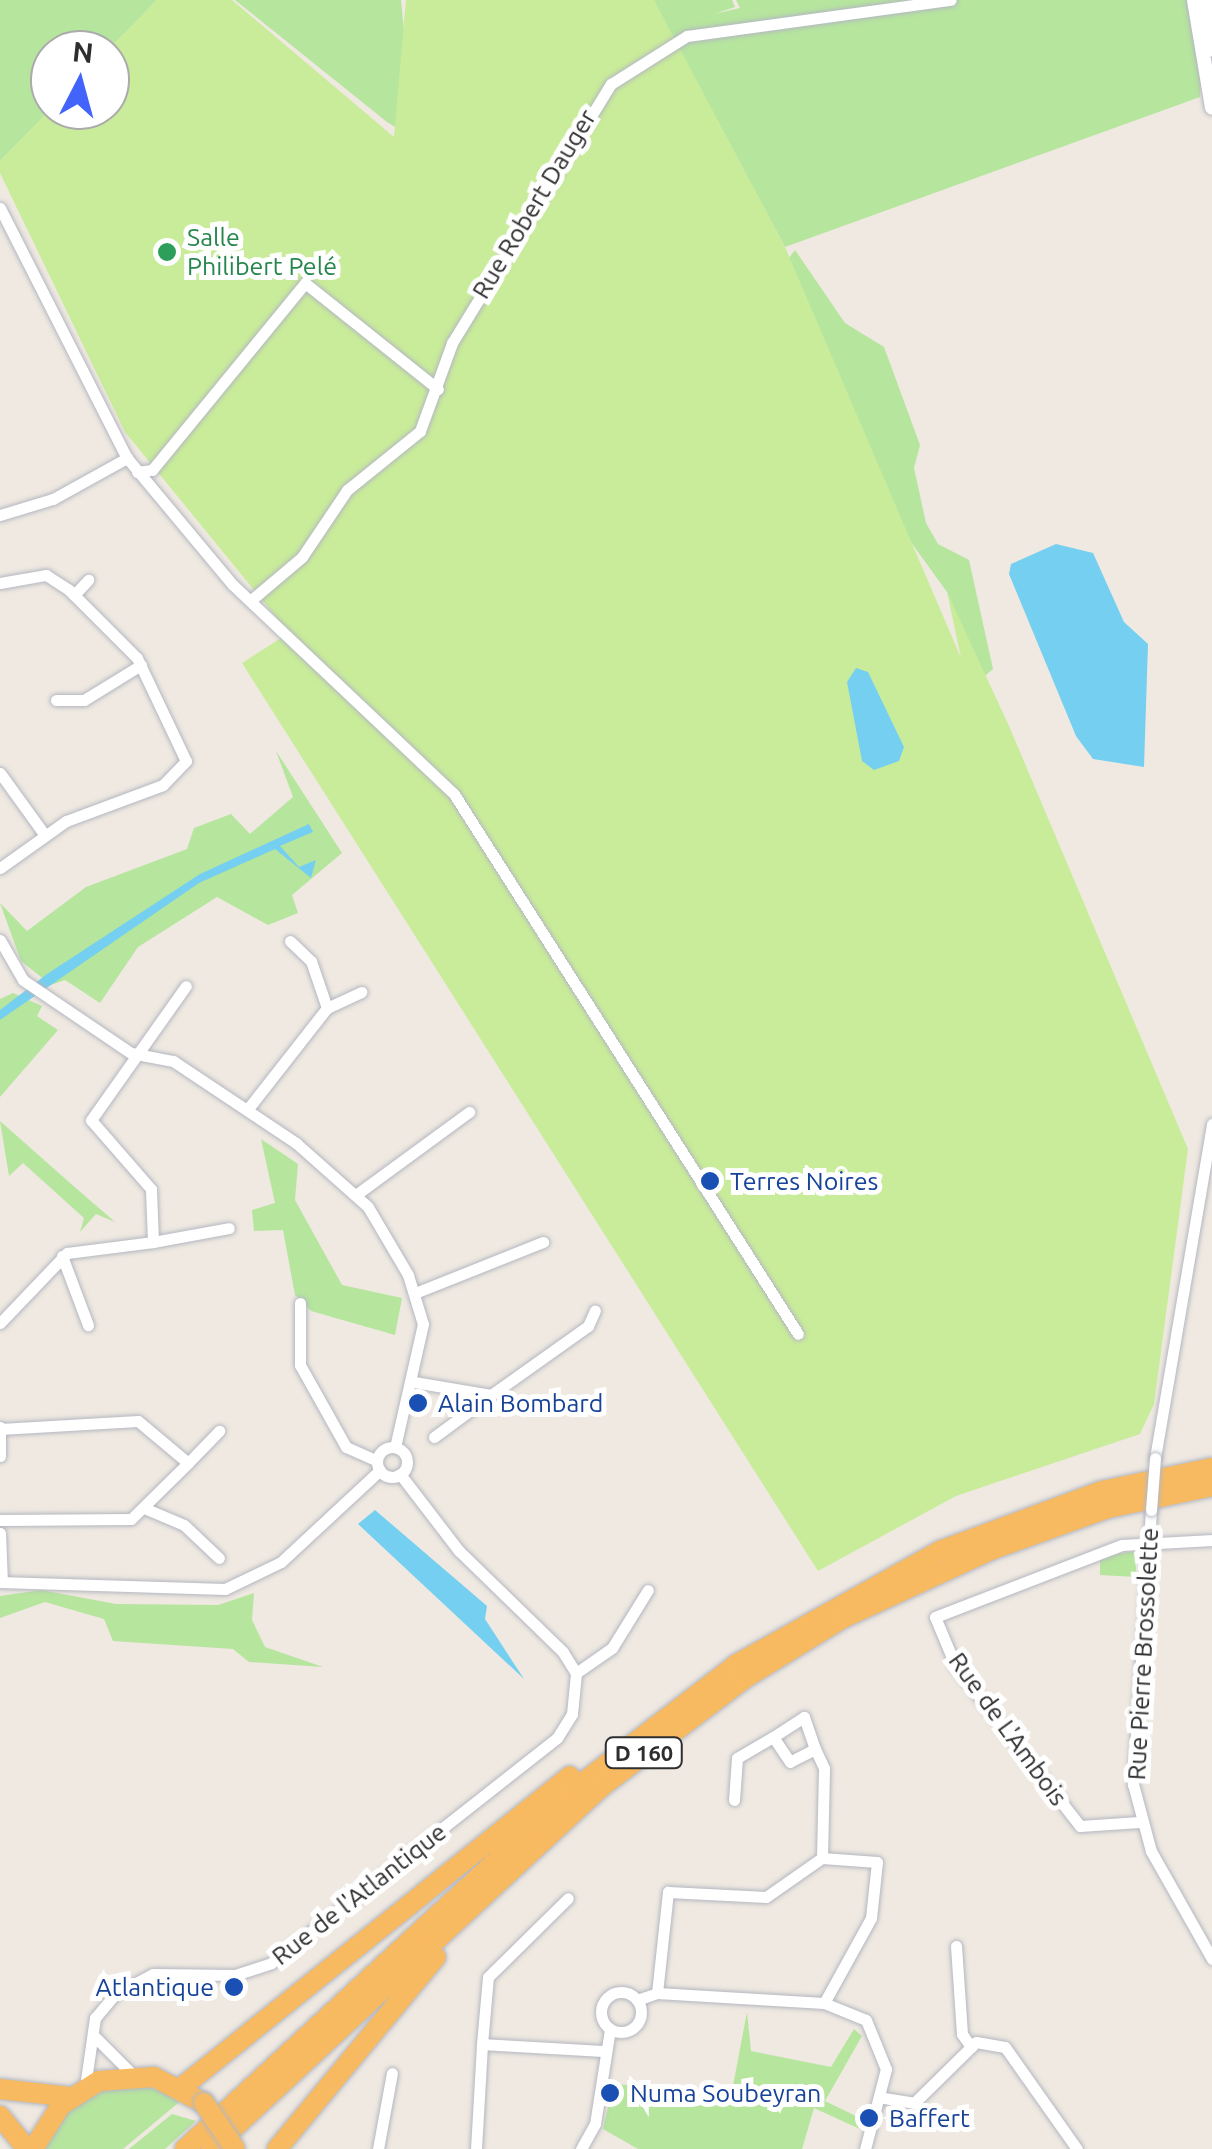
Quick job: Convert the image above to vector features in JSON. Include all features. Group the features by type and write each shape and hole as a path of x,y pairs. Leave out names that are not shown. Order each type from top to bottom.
{"highway":[{"name":"D 160","path":"185,2149 573,1790 741,1671 940,1551 1102,1491 1211,1472"},
{"name":"D 160","path":"182,2087 572,1774 696,1681 741,1671"},
{"name":"D 160","path":"211,2149 601,1788 741,1671"},
{"name":"D 160","path":"277,2149 474,1918 741,1671"},
{"path":"0,2089 78,2092 133,2075 182,2087 204,2103 234,2149"},
{"path":"0,2116 30,2149 78,2092"}],"street":[{"name":"Rue Robert Dauger","path":"250,601 302,557 347,490 406,448 438,389 452,344 588,108 653,50 744,26 950,0"},
{"path":"1200,0 1212,49"},
{"path":"1200,0 1212,108"},
{"path":"0,208 127,458 250,601 454,794 798,1334"},
{"path":"137,472 152,470 305,283 438,389"},
{"path":"0,514 53,499 127,458"},
{"path":"0,583 46,575 74,595 141,666 184,750 183,770 44,834 0,868"},
{"path":"74,595 88,580"},
{"path":"56,700 84,700 141,666"},
{"path":"0,772 44,834"},
{"path":"0,940 35,988 131,1053 173,1060 247,1110 357,1194 415,1293 423,1339 395,1447 281,1562 226,1588 1,1582 0,1533"},
{"path":"290,941 311,961 327,1008"},
{"path":"153,1242 151,1190 91,1120 131,1053 186,986"},
{"path":"247,1110 327,1008 362,992"},
{"path":"357,1194 469,1112"},
{"name":"Rue Pierre Brossolette","path":"1212,1124 1155,1458 1133,1784 1140,1822 1212,1959"},
{"path":"0,1323 62,1256 229,1228"},
{"path":"415,1293 543,1242"},
{"path":"62,1256 88,1325"},
{"path":"300,1303 300,1366 346,1447 400,1474 576,1673 612,1648 648,1590"},
{"path":"434,1437 588,1326 595,1310"},
{"path":"414,1382 492,1395"},
{"path":"0,1456 0,1428 138,1421 188,1463"},
{"path":"0,1520 132,1519 219,1431"},
{"path":"395,1447 406,1458 400,1474"},
{"path":"144,1508 184,1525 219,1558"},
{"name":"Rue de L'Ambois","path":"1140,1822 1080,1826 956,1667 935,1617 1149,1540 1212,1540"},
{"name":"Rue de l'Atlantique","path":"78,2092 100,2009 141,1978 248,1973 287,1952 557,1738 572,1714 576,1673"},
{"path":"734,1800 737,1758 804,1718 826,1794 822,1858"},
{"path":"773,1737 790,1762 815,1749"},
{"path":"656,1993 668,1892 766,1898 822,1858 877,1862 872,1918 824,2002"},
{"path":"476,2149 488,1977 568,1898"},
{"path":"956,1946 962,2034 971,2047"},
{"path":"581,2149 596,2124 602,2051 610,2029 604,2001 616,1992 637,2000 656,1993 824,2002 866,2020 880,2041 884,2098 865,2149"},
{"path":"610,2029 638,2022 637,2000"},
{"path":"93,2033 109,2061 133,2075"},
{"path":"482,2044 602,2051"},
{"path":"884,2098 914,2103 971,2047 1004,2047 1077,2149"},
{"path":"378,2149 392,2073"}],"green space":[{"path":"0,0 157,0 128,30 30,30 30,130 0,161"},
{"path":"157,0 232,0 394,137 406,0 654,0 785,247 961,658 947,592 1009,726 1188,1149 1154,1404 1140,1434 956,1496 818,1571 242,663 289,633 125,432 0,173 0,161 30,130 130,130 128,30"},
{"path":"235,0 401,0 414,138 387,122"},
{"path":"653,0 732,0 735,7 714,14 740,8 736,0 1206,0 1200,97 785,247"},
{"path":"795,250 845,323 884,347 920,445 914,468 926,523 938,544 969,560 993,669 981,679 947,592 874,491 770,283"},
{"path":"276,751 342,853 292,895 298,913 268,925 217,897 138,947 100,1003 65,980 51,985 21,961 0,903 27,931 86,887 187,849 194,828 231,814 250,834 293,797"},
{"path":"13,993 42,1006 37,1016 58,1030 0,1097 0,999"},
{"path":"0,1121 115,1222 96,1214 80,1232 84,1218 23,1163 9,1176"},
{"path":"261,1139 298,1164 295,1200 342,1285 402,1298 395,1335 311,1311 295,1295 283,1230 254,1231 252,1210 275,1203"},
{"path":"1134,1551 1137,1577 1100,1575 1100,1557"},
{"path":"41,1590 116,1604 218,1605 254,1593 252,1620 265,1647 323,1667 249,1662 233,1649 113,1641 104,1619 45,1602 0,1618 0,1596"},
{"path":"747,2012 751,2051 831,2067 854,2029 862,2036 825,2101 866,2121 862,2130 814,2108 802,2149 638,2149 603,2129 613,2084 732,2091"},
{"path":"147,2086 183,2099 123,2149 44,2149 65,2113 103,2090"},
{"path":"172,2114 196,2121 165,2149 129,2149"}],"water":[{"path":"1056,544 1093,553 1124,622 1148,644 1144,767 1093,759 1076,736 1009,574 1011,564"},
{"path":"856,668 868,672 904,747 899,761 874,770 862,761 847,682"},
{"path":"309,824 313,832 280,846 299,867 316,860 311,878 275,849 199,883 0,1020 0,1010 47,974 200,874"},
{"path":"375,1510 487,1606 485,1619 524,1679 358,1524"}],"place":[{"name":"Salle Philibert Pelé","path":"167,252"},
{"name":"Terres Noires","path":"710,1181"},
{"name":"Alain Bombard","path":"418,1403"},
{"name":"Atlantique","path":"234,1987"},
{"name":"Numa Soubeyran","path":"610,2093"},
{"name":"Baffert","path":"869,2118"}]}
